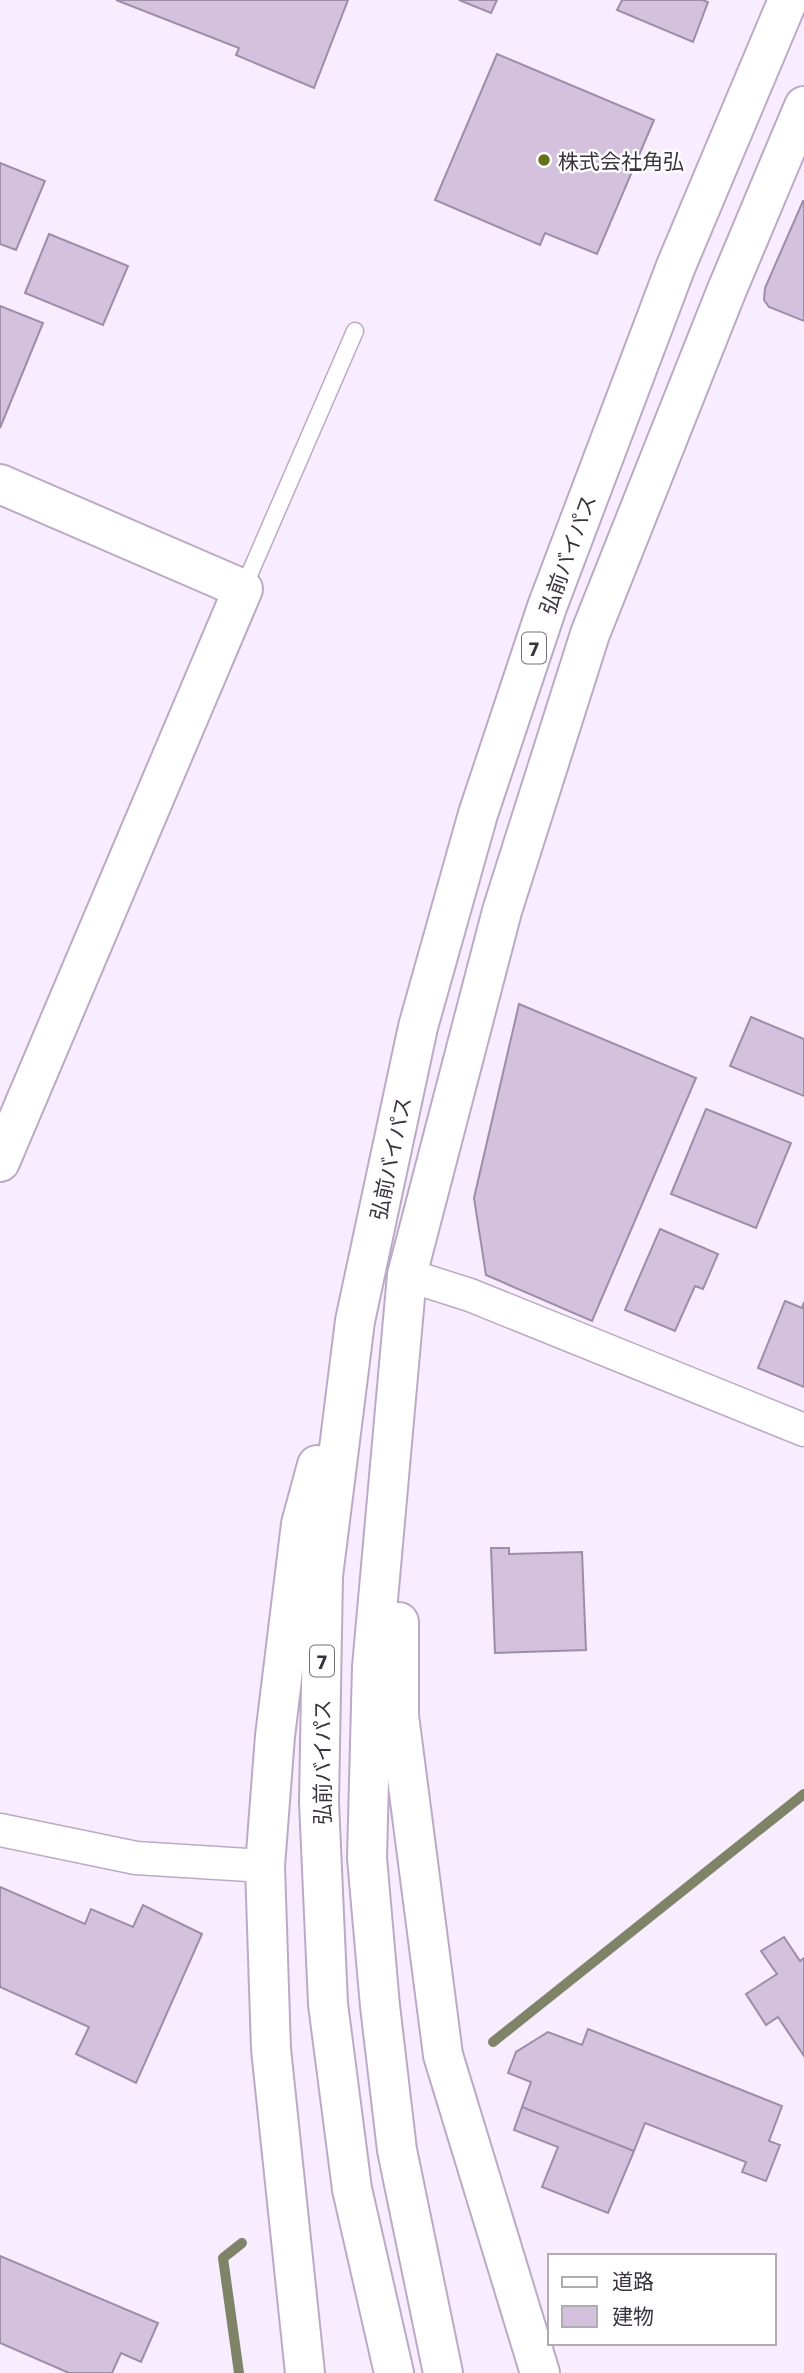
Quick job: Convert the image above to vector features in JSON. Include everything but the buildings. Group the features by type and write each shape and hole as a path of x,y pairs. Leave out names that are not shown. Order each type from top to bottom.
{"main road":[{"name":"弘前バイパス","path":"394,2373 350,2176 328,2004 319,1802 323,1576 355,1321 418,1027 478,814 547,607 671,278 788,0"},
{"name":"弘前バイパス","path":"443,2373 397,2150 380,2006 367,1858 372,1667 407,1275 502,911 590,634 726,292 804,106"},
{"path":"0,484 243,589 0,1163"},
{"path":"305,2373 271,2049 265,1866 275,1736 301,1524 355,1321"},
{"path":"401,1343 399,1716 443,2055 540,2373"}],"street":[{"path":"407,1275 470,1295 804,1430"},
{"path":"0,1830 136,1857 265,1866"}],"lane":[{"path":"243,589 355,331"}],"waterway":[{"path":"493,2042 804,1794"},
{"path":"239,2373 223,2258 242,2243"}],"place":[{"name":"株式会社角弘","path":"544,160"}]}
